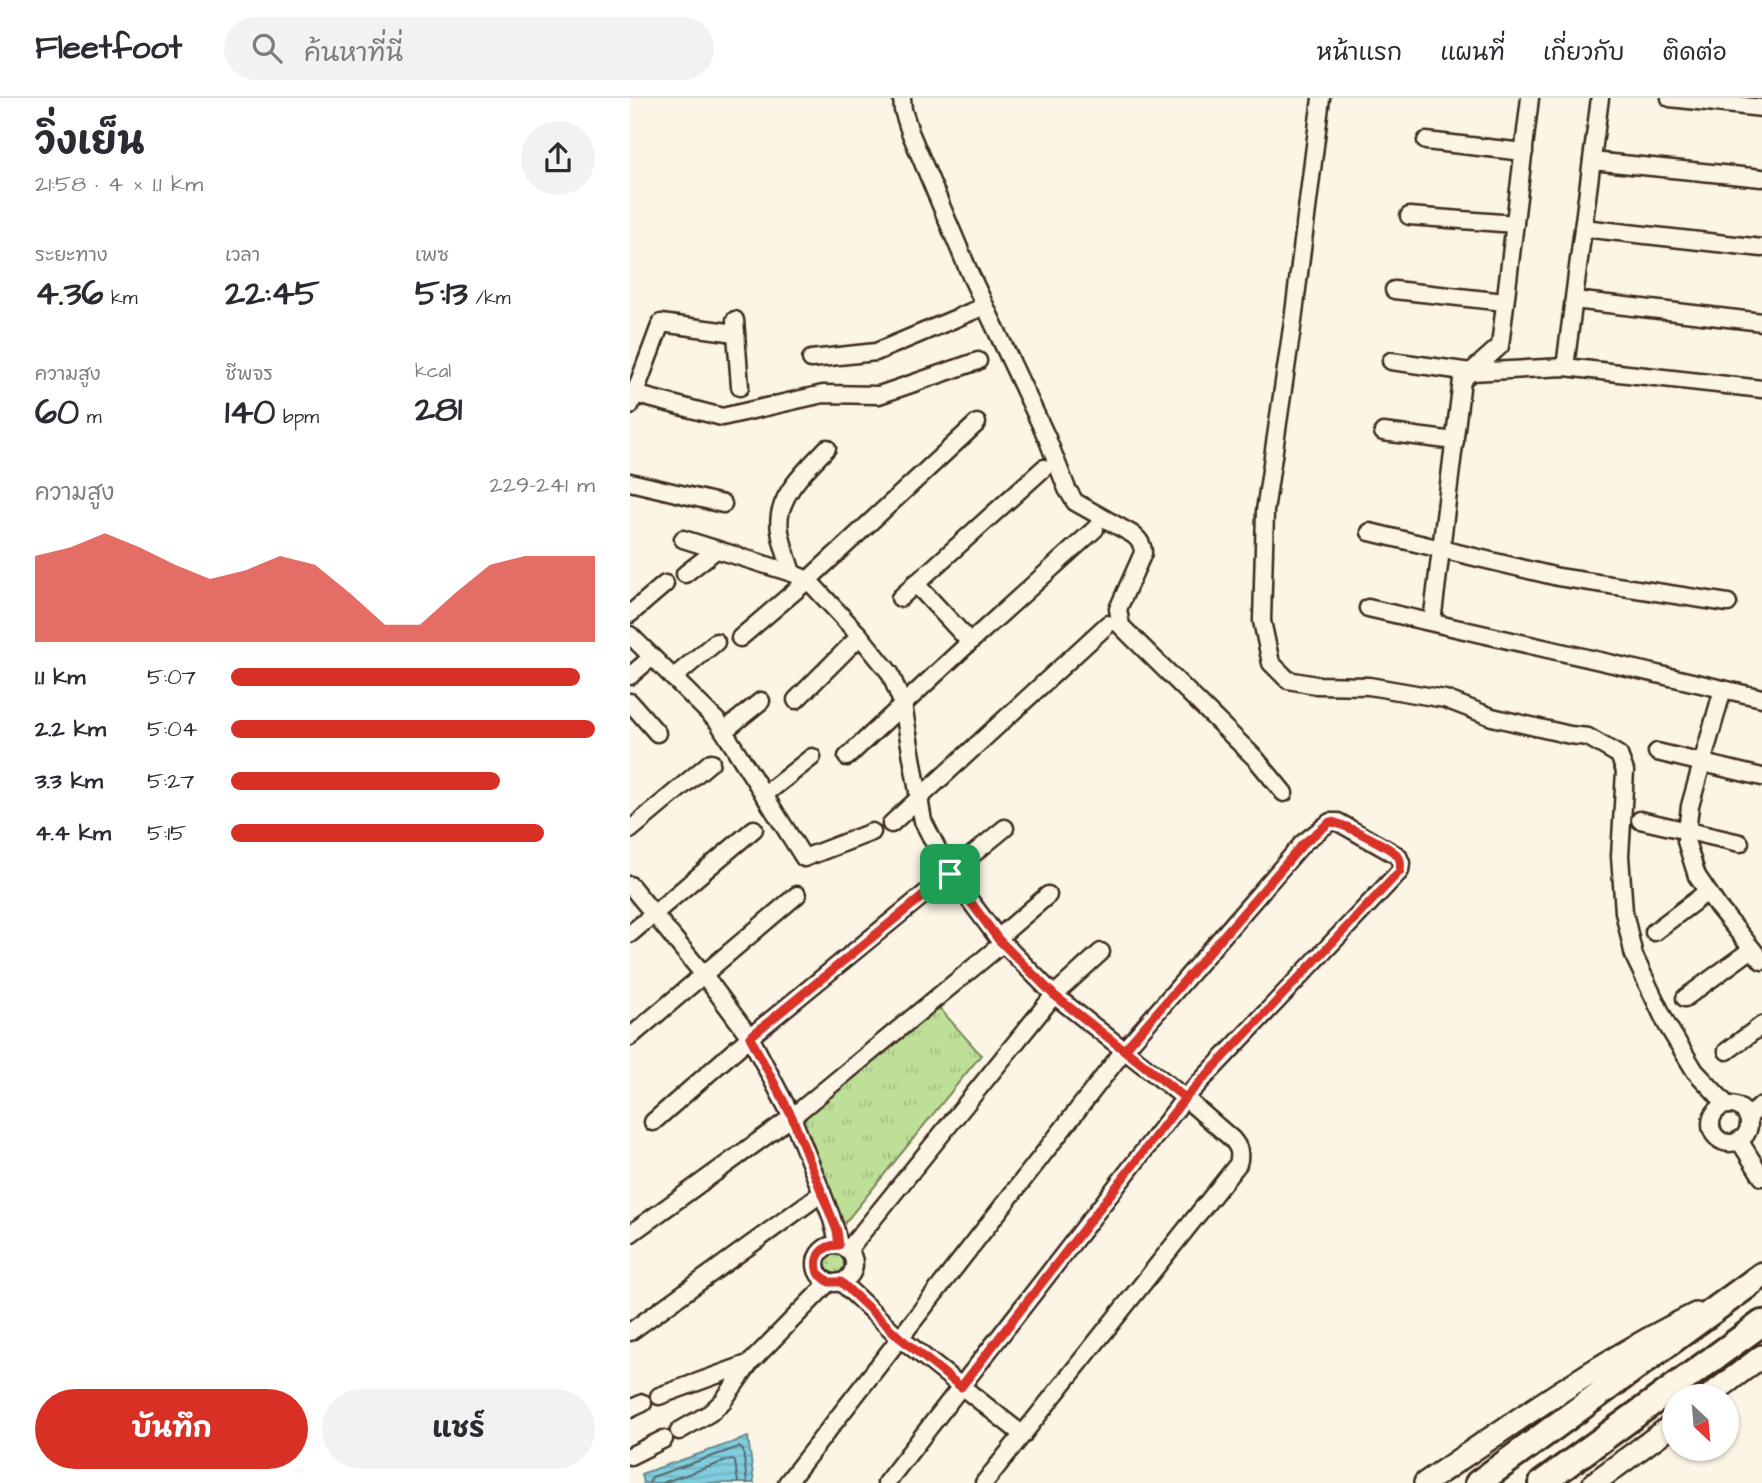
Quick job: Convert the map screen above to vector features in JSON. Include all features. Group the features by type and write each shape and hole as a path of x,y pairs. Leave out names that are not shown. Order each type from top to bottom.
{"main road":[{"path":"1478,1483 1762,1275"},
{"path":"1425,1483 1595,1369 1638,1343 1732,1297"},
{"path":"1542,1483 1762,1323"},
{"path":"1725,1384 1762,1356"},
{"path":"1594,1483 1662,1433"}],"street":[{"path":"902,98 910,132 1071,496 1083,506 1132,534 1139,539 1143,547 1143,553 1118,609 1121,625 1256,759 1284,793"},
{"path":"1321,98 1293,321 1265,511 1262,621 1271,663 1288,680 1316,685 1369,686 1446,699 1492,717 1588,737 1619,755 1626,771 1620,856 1622,890 1634,956 1667,1025 1695,1071 1727,1105 1739,1107 1748,1117 1748,1129 1739,1140 1728,1142 1717,1138 1711,1127 1716,1111 1727,1105"},
{"path":"1432,622 1462,380 1500,346 1530,98"},
{"path":"1565,367 1600,98"},
{"path":"1670,98 1762,108"},
{"path":"1426,141 1524,152"},
{"path":"1592,161 1762,178"},
{"path":"1409,216 1515,224"},
{"path":"1583,228 1762,248"},
{"path":"1394,290 1506,302"},
{"path":"1574,300 1762,322"},
{"path":"811,359 876,352 985,306"},
{"path":"740,387 735,327 661,323 631,398 722,417 823,394 879,395 978,361"},
{"path":"1391,361 1471,372 1565,367 1762,389"},
{"path":"740,638 808,580 977,423"},
{"path":"1383,432 1455,441"},
{"path":"792,573 780,531 780,513 792,485 827,448"},
{"path":"900,598 1044,468"},
{"path":"630,482 723,504"},
{"path":"847,757 1095,529"},
{"path":"1370,532 1558,577 1728,603"},
{"path":"683,539 808,580 860,636 890,673 903,705 923,821 950,874 1000,941 1054,995 1185,1098 1238,1146 1241,1154 1238,1164 984,1483"},
{"path":"685,574 716,550"},
{"path":"915,583 970,642"},
{"path":"630,614 665,584"},
{"path":"1368,608 1762,698"},
{"path":"891,824 1108,624"},
{"path":"630,635 718,722 804,858 872,832"},
{"path":"796,700 860,636"},
{"path":"673,678 716,642"},
{"path":"630,676 652,657"},
{"path":"1685,998 1757,955 1697,876 1686,841 1690,806 1723,689"},
{"path":"724,731 761,701"},
{"path":"630,702 657,733"},
{"path":"1657,752 1762,777"},
{"path":"764,795 812,757"},
{"path":"630,830 711,762"},
{"path":"1640,820 1740,843"},
{"path":"787,1483 1125,1049 1303,844 1330,822 1344,825 1398,856 1400,871 1185,1098 886,1483"},
{"path":"653,1122 750,1037 1004,828"},
{"path":"630,934 754,829"},
{"path":"630,886 655,913 750,1037 792,1117 844,1248 854,1260 853,1271 835,1282 750,1363 723,1401 710,1413 679,1431"},
{"path":"1654,932 1707,892"},
{"path":"630,1037 797,895"},
{"path":"630,1234 792,1117 1000,941 1048,895"},
{"path":"844,1248 1054,995 1101,952"},
{"path":"1727,1051 1762,1025"},
{"path":"1748,1117 1762,1105"},
{"path":"1739,1140 1762,1177"},
{"path":"630,1332 822,1193"},
{"path":"844,1248 825,1248 816,1259 818,1273 835,1282 899,1337 1023,1435"},
{"path":"659,1396 750,1363"},
{"path":"637,1452 664,1439"}],"green space":[{"path":"935,1003 981,1055 844,1224 799,1121"},
{"path":"835,1253 843,1256 846,1264 843,1272 835,1275 827,1272 824,1264 827,1256"}],"water":[{"path":"748,1437 754,1483 643,1483 641,1474"}],"route":[{"path":"950,874 750,1037 792,1117 837,1231 839,1245 831,1245 819,1253 816,1259 818,1273 829,1282 841,1282 899,1337 961,1387 1185,1098 1125,1049 1318,830 1330,822 1338,822 1389,850 1398,856 1401,863 1400,871 1185,1098 1054,995 998,939 950,874"}]}
